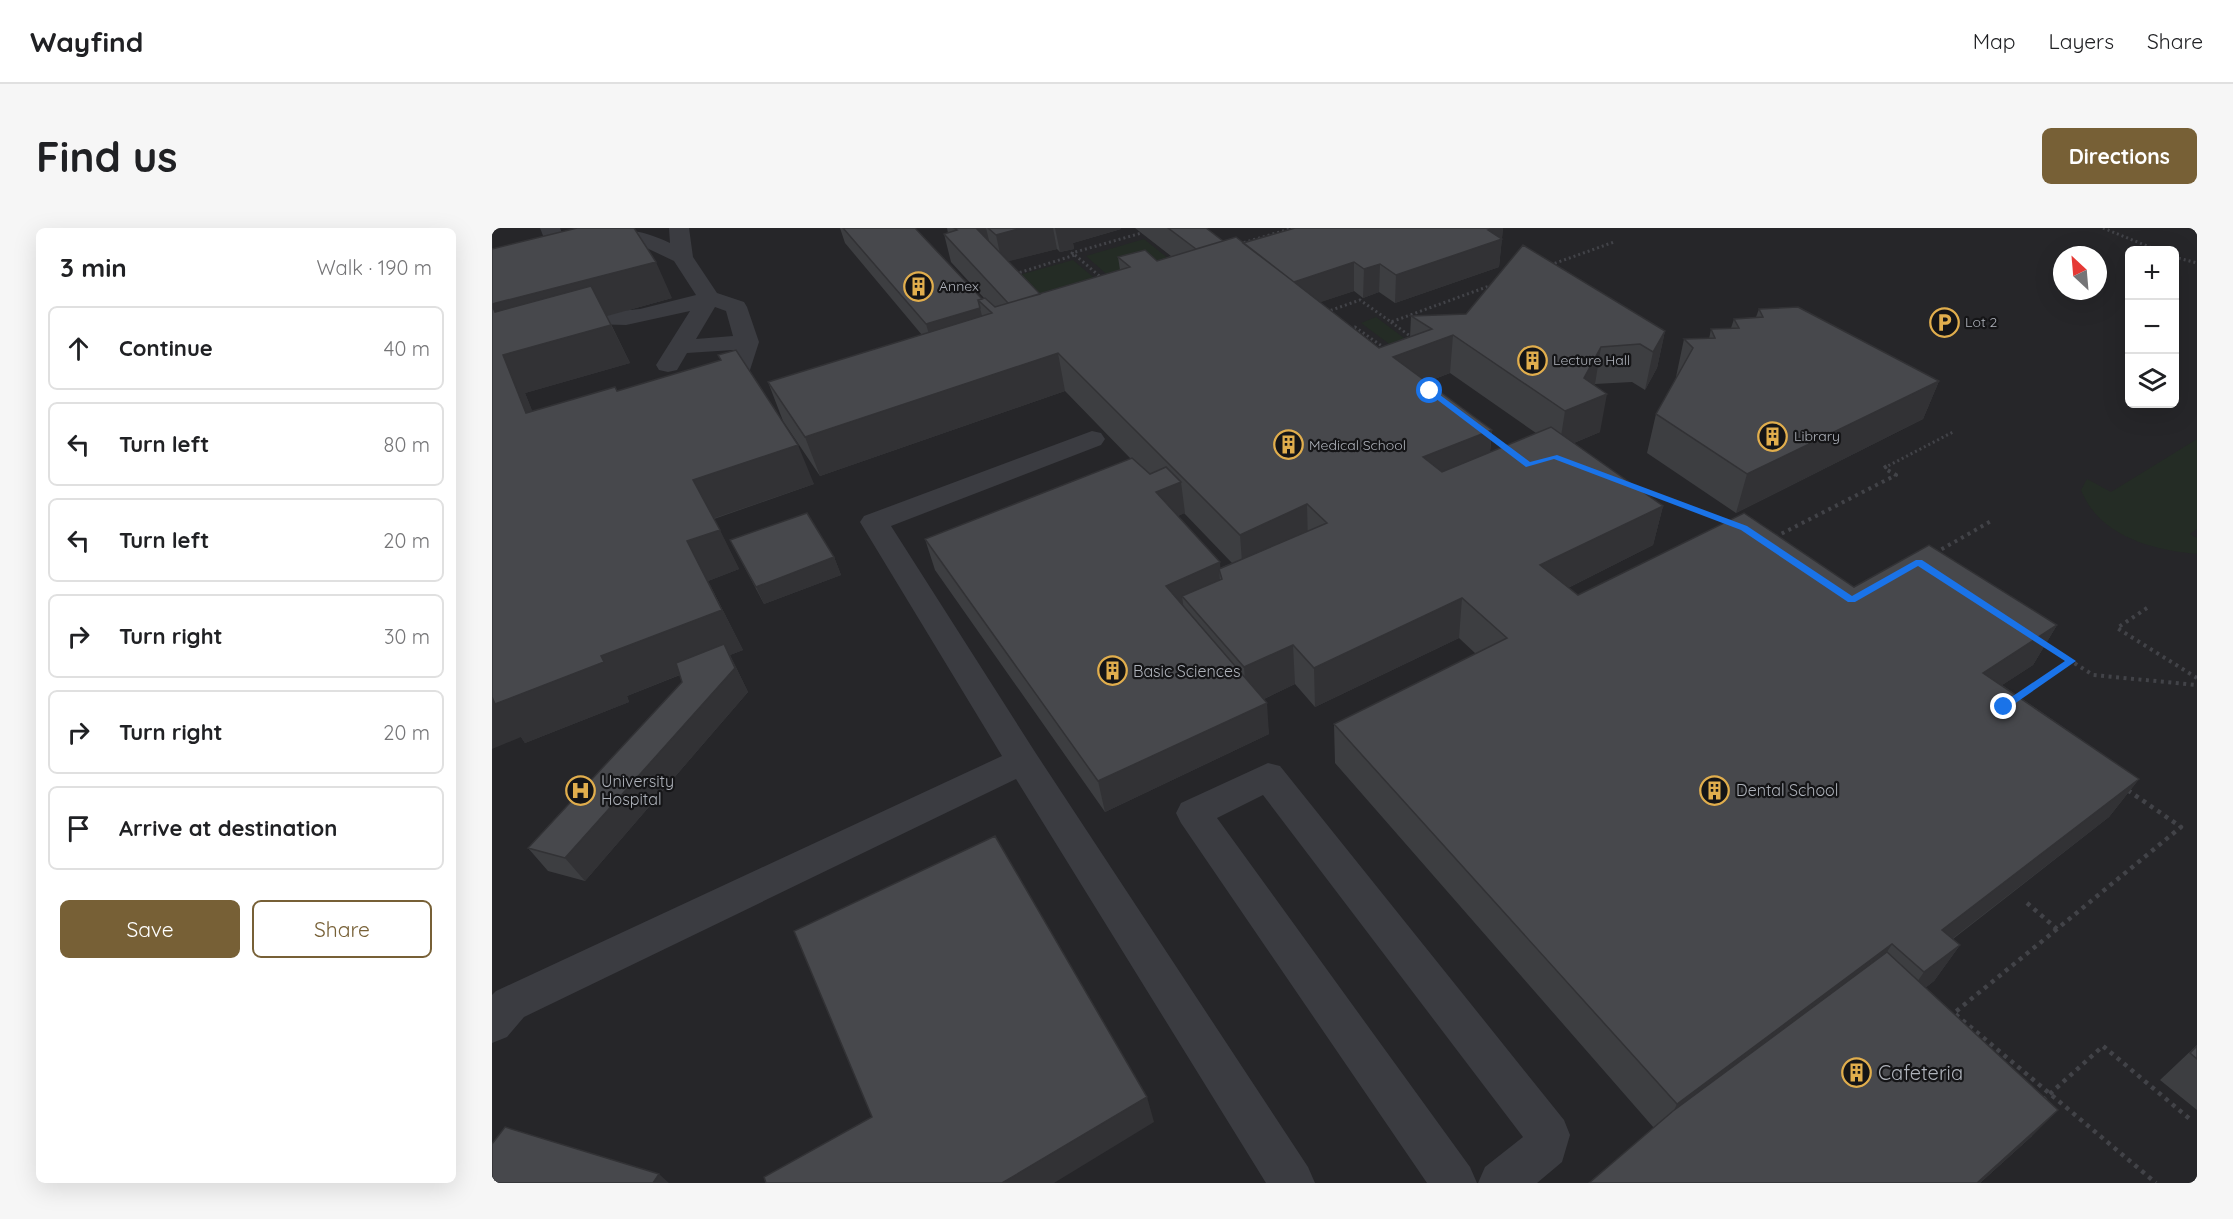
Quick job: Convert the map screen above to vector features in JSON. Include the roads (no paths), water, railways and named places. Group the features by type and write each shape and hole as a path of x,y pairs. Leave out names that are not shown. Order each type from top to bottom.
{"lane":[{"path":"550,228 567,270"},
{"path":"594,228 640,237 682,257"},
{"path":"679,228 682,257 709,298"},
{"path":"709,298 673,356 747,342"},
{"path":"598,319 620,320 647,315 709,298 736,308 747,342 740,368"},
{"path":"1092,439 874,522 1023,762 1292,1183"},
{"path":"492,1024 510,1004 1023,762"},
{"path":"1454,1183 1194,813 1268,776 1548,1136 1546,1147 1501,1183"}],"place":[{"name":"Annex","path":"918,286"},
{"name":"Lot 2","path":"1944,322"},
{"name":"Lecture Hall","path":"1532,360"},
{"name":"Library","path":"1773,436"},
{"name":"Medical School","path":"1288,445"},
{"name":"Basic Sciences","path":"1112,671"},
{"name":"University Hospital","path":"580,790"},
{"name":"Dental School","path":"1715,790"},
{"name":"Cafeteria","path":"1857,1072"}]}
